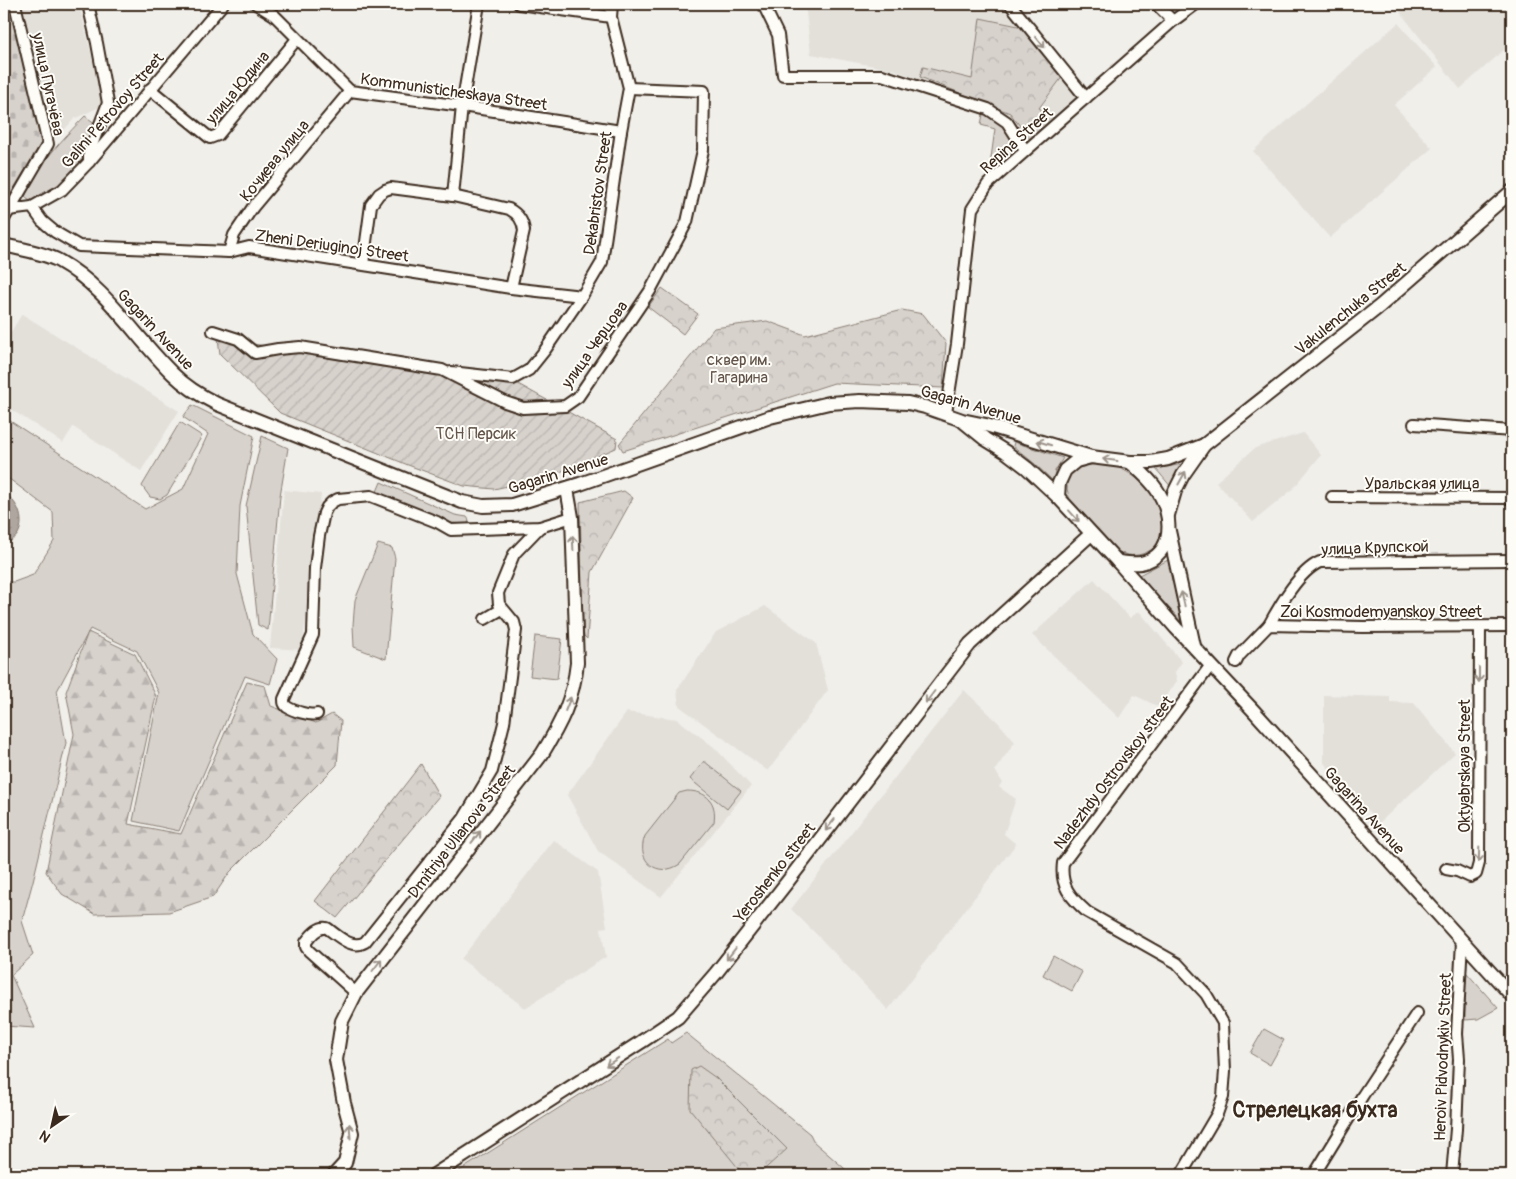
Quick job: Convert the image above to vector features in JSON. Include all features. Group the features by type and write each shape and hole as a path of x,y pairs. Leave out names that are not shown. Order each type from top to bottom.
{"main road":[{"name":"Vakulenchuka Street","path":"1168,515 1175,491 1183,475 1204,445 1380,306 1512,191"},
{"name":"Gagarin Avenue","path":"4,245 58,260 79,274 136,332 173,375 197,393 217,404 462,502 483,506 512,505 567,489 770,417 829,403 860,401 926,407 962,420 986,425 1090,457"},
{"path":"962,420 1020,463 1058,498 1118,562 1133,564 1143,563 1150,559 1163,548 1167,541 1169,530"},
{"name":"Vakulenchuka Street","path":"1130,462 1151,462 1168,459 1204,445"},
{"path":"1058,498 1059,483 1065,470 1076,461 1090,457 1130,462 1145,475 1157,490 1168,515 1169,530 1194,646"},
{"name":"Dmitriya Ulianova Street","path":"334,1175 344,1163 352,1133 336,1060 342,1021 356,993 542,754 555,733 570,701 577,663 572,517 567,489"},
{"name":"Yeroshenko street","path":"434,1175 678,1017 716,973 970,644 1091,534"},
{"name":"Gagarina Avenue","path":"1118,562 1512,996"}],"street":[{"name":"улица Пугачёва","path":"6,214 48,144 15,4"},
{"path":"88,4 108,103 89,154 89,162"},
{"name":"Galini Petrovoy Street","path":"6,214 32,207 62,190 89,162 223,4"},
{"name":"Kommunisticheskaya Street","path":"256,4 274,15 350,91 462,106 621,131"},
{"path":"452,196 462,106 479,4"},
{"path":"519,4 611,17"},
{"name":"Dekabristov Street","path":"442,370 513,379 529,370 582,296 602,262 629,88 611,17 612,4"},
{"path":"763,4 778,35 783,75 882,75 988,109 1007,122 1025,150"},
{"path":"1010,4 1086,98"},
{"path":"1156,4 1173,21"},
{"name":"Repina Street","path":"946,413 957,344 972,209 988,184 1025,150 1173,21 1196,4"},
{"name":"улица Юдина","path":"150,89 210,138 218,135 297,39"},
{"name":"улица Черцова","path":"213,331 238,339 255,353 300,347 442,370 505,402 523,408 564,406 578,397 650,291 687,222 703,150 704,91 629,88"},
{"name":"Кочиева улица","path":"229,252 234,235 253,207 350,91"},
{"path":"363,264 371,205 379,194 391,188 452,196 508,209 520,217 524,231 511,288"},
{"name":"Zheni Deriuginoj Street","path":"32,207 42,221 55,232 79,246 229,252 249,247 511,288 582,296"},
{"path":"1414,424 1512,431"},
{"path":"318,714 310,715 288,707 284,701 313,635 319,536 324,513 332,502 338,499 371,496 437,522 451,530 540,527 572,517"},
{"name":"Уральская улица","path":"1332,497 1512,498"},
{"path":"356,993 309,952 306,942 319,928 323,927 352,944 359,945 365,942 464,818 492,772 504,723 516,630 514,622 499,604 498,593 514,554 540,527"},
{"name":"улица Крупской","path":"1269,625 1284,598 1312,565 1320,562 1512,560"},
{"path":"485,618 502,609"},
{"name":"Zoi Kosmodemyanskoy Street","path":"1236,662 1239,656 1269,625 1512,626"},
{"name":"Oktyabrskaya Street","path":"1446,870 1470,877 1476,874 1479,863 1480,627"},
{"name":"Nadezhdy Ostrovskoy street","path":"1181,1175 1217,1114 1223,1097 1225,1071 1223,1023 1206,994 1177,963 1087,912 1077,904 1065,888 1062,874 1063,863 1211,665"},
{"name":"Heroiv Pidvodnykiv Street","path":"1452,1175 1459,1059 1458,1034 1462,940"},
{"path":"1314,1175 1417,1013"}],"shaded area":[{"path":"22,4 79,4 104,105 74,119 57,138"},
{"path":"805,4 1007,4 1082,97 1029,142 1007,114 895,70 811,54"},
{"path":"1410,4 1512,4 1512,43 1460,89 1400,12"},
{"path":"1398,23 1437,67 1394,105 1432,148 1330,238 1253,151"},
{"path":"22,314 179,411 141,471 73,427 63,443 4,405 4,343"},
{"path":"1303,433 1321,455 1293,489 1253,522 1216,482 1255,448"},
{"path":"284,490 321,494 302,650 270,648"},
{"path":"1094,579 1130,618 1139,611 1182,662 1175,672 1177,681 1159,707 1134,695 1119,718 1032,635"},
{"path":"765,606 816,643 828,690 768,771 679,706 677,690 716,632"},
{"path":"964,690 998,722 1015,742 995,770 1002,782 999,787 1016,799 1004,834 1016,844 888,1010 791,909"},
{"path":"1324,695 1390,697 1390,702 1414,703 1455,753 1379,823 1324,763"},
{"path":"627,712 677,719 714,747 751,786 661,897 598,851 567,795"},
{"path":"554,840 598,872 607,927 601,928 606,957 525,1008 461,959"}],"green space":[{"path":"4,4 10,4 41,143 4,205"},
{"path":"980,18 1023,27 1063,76 1039,108 1054,118 1030,139 1010,113 920,77 923,67 972,79"},
{"path":"988,113 1005,126 1018,146 994,168 990,165 995,129 981,125 983,114"},
{"path":"85,116 99,126 84,152 83,162 76,171 55,188 31,202 25,197 36,174"},
{"path":"662,288 698,314 683,334 648,307"},
{"name":"сквер им. Гагарина","path":"902,310 923,314 946,343 943,388 834,383 623,451 619,444 714,328 767,321 805,335"},
{"name":"ТСН Персик","path":"218,338 384,366 518,384 617,439 616,448 548,477 494,489 464,486 280,413 220,354"},
{"path":"192,405 254,436 240,506 237,574 253,634 277,659 270,684 245,676 179,831 133,821 159,693 137,651 90,629 57,691 66,743 22,921 33,955 11,975 35,1028 4,1026 4,582 14,582 33,575 54,541 53,512 4,475 4,417 145,509 183,489 208,434 183,417"},
{"path":"180,422 202,436 167,495 160,499 150,497 142,486"},
{"path":"262,436 288,448 280,496 268,630 258,625 246,506"},
{"path":"1014,442 1063,458 1055,471 1053,481 1013,446"},
{"path":"1188,463 1172,488 1156,469"},
{"path":"1105,464 1124,470 1135,477 1155,500 1159,508 1162,527 1161,536 1151,550 1138,555 1131,555 1116,550 1070,500 1067,481 1070,475 1080,468"},
{"path":"381,482 455,515 467,517 469,520 468,524 449,523 376,494"},
{"path":"624,491 633,498 592,572 587,639 583,635 580,502"},
{"path":"378,544 392,548 395,558 386,659 354,647 355,600"},
{"path":"1168,560 1182,622 1139,575"},
{"path":"88,632 135,654 156,696 128,824 181,834 247,682 265,686 271,706 316,723 332,714 341,721 337,765 230,872 213,897 169,912 95,914 62,894 46,872 74,734 66,692"},
{"path":"535,636 562,639 557,679 530,676"},
{"path":"704,761 741,791 727,809 690,779"},
{"path":"421,764 439,796 337,918 315,901"},
{"path":"687,791 700,793 709,799 714,809 714,822 680,864 664,869 650,865 643,853 645,836 679,793"},
{"path":"1053,956 1082,972 1072,991 1043,975"},
{"path":"1466,972 1498,1008 1478,1019 1465,1020"},
{"path":"1264,1029 1284,1040 1270,1065 1250,1053"},
{"path":"686,1033 810,1134 814,1142 852,1175 453,1175 668,1039 671,1043"},
{"path":"699,1066 716,1078 787,1149 758,1175 744,1175 690,1109 691,1070"}],"water":[{"path":"4,493 9,496 19,511 21,522 17,535 4,545"}],"district":[{"name":"Стрелецкая бухта","path":"1315,1110"}]}
